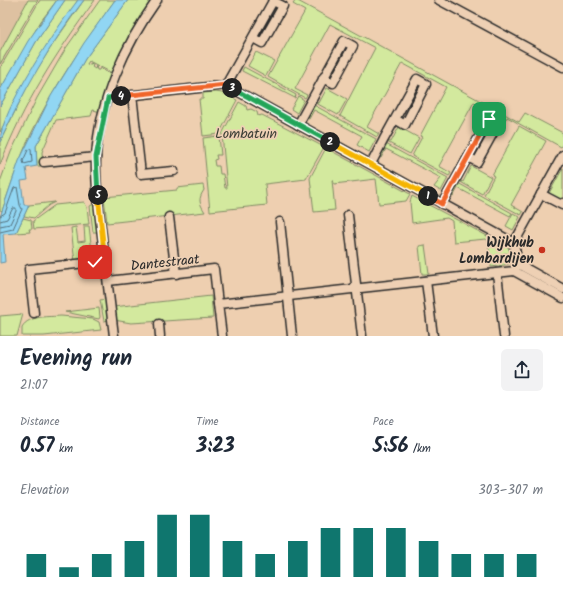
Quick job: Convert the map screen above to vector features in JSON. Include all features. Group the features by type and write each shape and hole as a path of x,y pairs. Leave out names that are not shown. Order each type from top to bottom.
{"street":[{"path":"114,336 98,202 96,157 108,98 123,58 144,19 157,0"},
{"path":"439,0 563,67"},
{"path":"226,85 273,1 283,6 262,43 253,38"},
{"path":"298,125 323,78 344,41 353,46 333,83 323,78"},
{"path":"371,164 395,119 417,79 426,84 405,125 395,119"},
{"path":"108,98 226,85 514,243"},
{"path":"132,95 141,174 174,171"},
{"path":"442,204 489,119 498,124 477,162 468,157"},
{"path":"516,267 514,243 563,155"},
{"path":"44,162 96,157"},
{"path":"542,194 562,205 563,202"},
{"path":"348,215 362,336"},
{"path":"169,217 176,274"},
{"path":"280,222 292,336"},
{"path":"34,314 29,270 105,261"},
{"path":"516,267 563,298"},
{"path":"218,304 497,273 516,267 563,289"},
{"name":"Dantestraat","path":"108,281 214,269 222,336"},
{"path":"497,273 504,336"},
{"path":"426,281 433,336"},
{"path":"159,324 160,336"}],"shaded area":[{"path":"0,0 36,0 0,68"}],"green space":[{"path":"28,0 38,0 0,64 0,52"},
{"path":"40,0 57,0 41,21 0,90 0,68"},
{"path":"65,0 78,0 35,64 0,132 0,106 36,42"},
{"path":"84,0 95,0 67,39 42,79 19,121 0,165 0,142 30,81 53,44"},
{"path":"100,0 115,0 70,65 49,99 31,134 15,172 2,211 0,210 0,182 11,152 37,98 66,48"},
{"path":"128,0 152,0 112,73 89,61 87,64 93,64 92,67 95,69 96,66 97,70 100,68 112,75 101,112 93,110 91,116 56,120 42,152 43,166 37,166 36,146 85,59"},
{"path":"296,0 519,122 525,113 563,133 563,143 561,147 507,117 506,119 474,102 439,166 451,173 449,176 412,156 422,137 420,136 446,87 402,63 367,127 379,134 377,137 340,116 375,48 330,24 295,89 307,95 305,98 268,77 305,11 293,4"},
{"path":"256,52 274,61 266,76 248,66"},
{"path":"244,67 296,95 295,98 242,71"},
{"path":"327,88 347,99 338,115 314,102 319,103"},
{"path":"203,93 222,93 237,100 219,134 203,136 199,99 203,99"},
{"path":"298,96 304,100 297,113 291,109"},
{"name":"Lombatuin","path":"239,102 246,106 247,110 251,109 257,112 258,116 262,115 324,147 306,179 265,184 267,205 210,211 203,138 219,136 221,155 216,155 217,159 214,160 215,166 219,166 220,174 223,174 225,188 227,188 222,134"},
{"path":"312,104 376,139 369,152 357,145 362,136 314,110 309,119 305,117"},
{"path":"519,126 546,141 511,205 523,212 521,215 484,195 494,176 492,175"},
{"path":"399,127 419,138 410,154 385,141 391,142"},
{"path":"384,143 448,178 441,191 434,187 441,178 386,149 381,158 377,156"},
{"path":"326,148 410,194 406,201 379,204 376,179 334,184 333,179 335,210 314,212 310,178"},
{"path":"471,166 491,177 482,194 457,180 463,182"},
{"path":"563,168 563,198 559,200 548,195"},
{"path":"456,182 512,213 510,216 458,188 453,197 449,195"},
{"path":"203,185 204,190 200,201 205,212 107,223 104,197 177,190 177,188"},
{"path":"412,196 508,247 511,254 504,253 505,257 511,255 512,262 510,264 491,267 488,241 486,239 454,242 452,221 447,218 412,223 410,202"},
{"path":"55,202 49,205 34,218 24,216 29,205"},
{"path":"84,202 87,207 89,224 34,229 33,221 55,205"},
{"path":"96,203 99,232 93,232 90,206"},
{"path":"513,213 520,217 513,230 506,226"},
{"path":"23,218 31,220 32,229 29,229 30,232 16,233"},
{"path":"84,226 89,226 93,260 75,262 71,228 76,227 78,242 85,241"},
{"path":"425,245 429,274 422,274 419,246"},
{"path":"211,296 213,318 131,323 114,320 113,307"},
{"path":"106,299 109,320 104,321 100,300"},
{"path":"99,308 99,319 65,312"},
{"path":"23,314 17,336 0,336 0,316"},
{"path":"61,316 93,319 99,322 101,330 44,336 22,336 22,327 29,320 40,317"}],"water":[{"path":"57,0 65,0 36,42 0,106 0,90 28,41"},
{"path":"78,0 84,0 38,69 0,142 2,128 19,91 44,49"},
{"path":"115,0 128,0 85,59 36,146 37,166 26,168 28,180 21,181 24,205 29,205 16,233 3,234 5,262 0,263 0,217 19,161 51,96 84,43"}],"place":[{"name":"Wijkhub Lombardijen","path":"542,250"}],"route":[{"path":"95,262 105,261 98,202 96,157 103,114 108,98 226,85 442,204 489,119"}]}
